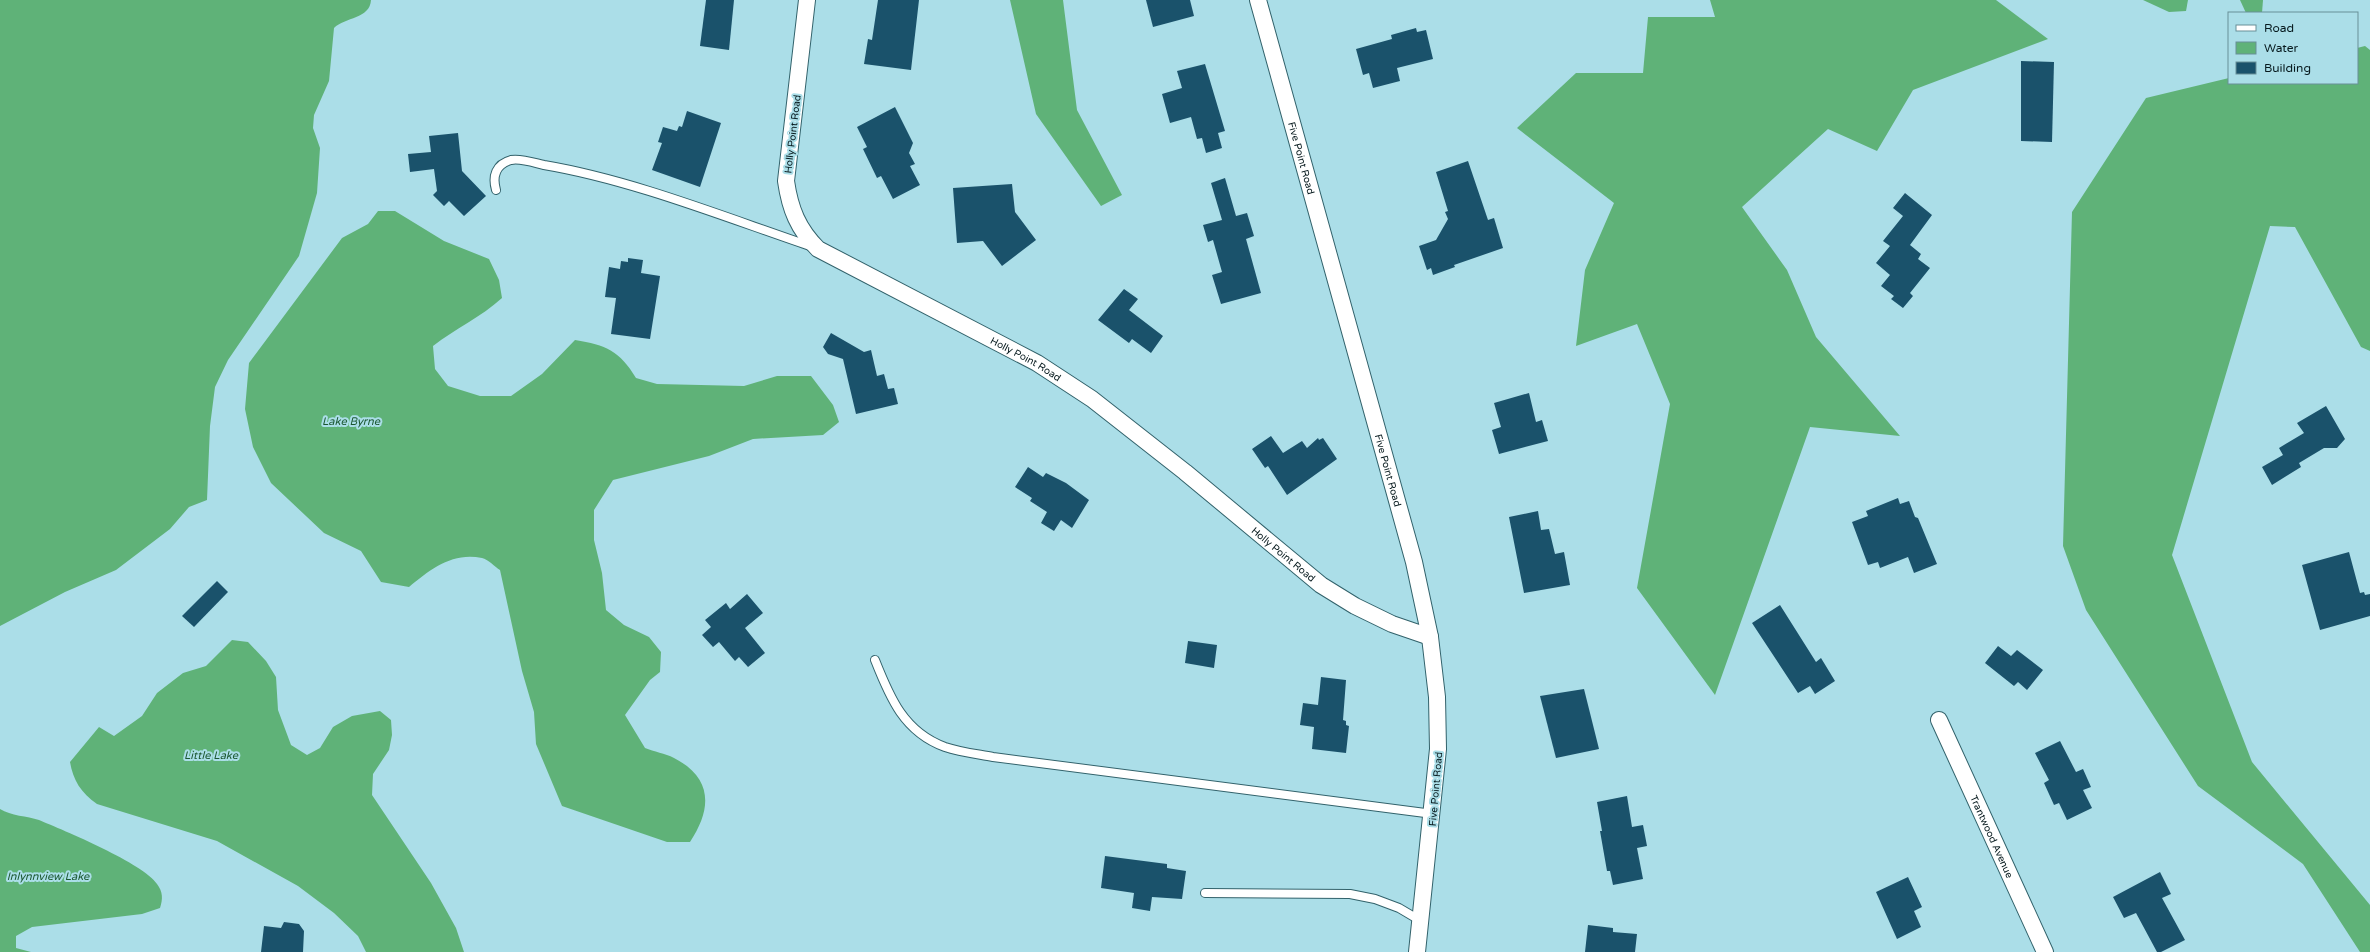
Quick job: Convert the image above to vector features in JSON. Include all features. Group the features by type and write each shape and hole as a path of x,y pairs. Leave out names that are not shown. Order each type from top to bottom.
{"street":[{"name":"Holly Point Road","path":"808,0 786,181 789,202 796,221 818,249 1037,363 1092,399 1185,472 1321,585 1355,606 1386,621 1430,638"},
{"name":"Five Point Road","path":"1258,0 1414,562 1430,638 1437,697 1438,727 1433,814 1417,952"},
{"name":"Trantwood Avenue","path":"1939,720 2045,952"}],"lane":[{"path":"496,190 493,183 495,173 502,164 513,160 564,168 613,180 818,249"},
{"path":"875,660 897,712 911,727 928,739 946,747 993,757 1433,814"},
{"path":"1205,893 1350,894 1375,899 1399,908 1421,921"}],"water":[{"path":"0,0 371,0 370,6 366,11 334,28 329,81 314,115 313,128 320,148 317,193 299,256 228,360 215,387 210,426 207,500 189,507 170,529 116,570 65,592 0,626"},
{"path":"1010,0 1063,0 1077,110 1122,195 1101,206 1036,114"},
{"path":"1710,0 1996,0 2048,39 1913,90 1877,151 1828,129 1742,207 1787,270 1816,337 1900,436 1810,427 1715,695 1637,588 1670,404 1637,324 1576,346 1585,270 1614,203 1517,128 1576,73 1643,73 1648,17 1715,17"},
{"path":"2143,0 2188,0 2186,11 2169,12"},
{"path":"2240,0 2263,0 2262,12 2246,12"},
{"path":"2365,46 2370,50 2370,351 2361,347 2295,227 2270,226 2172,555 2252,762 2370,905 2370,952 2360,952 2303,864 2198,786 2086,610 2063,546 2072,212 2146,98 2228,78 2228,84 2358,84 2358,48"},
{"name":"Lake Byrne","path":"378,211 395,211 444,241 489,259 499,280 502,298 433,346 435,369 448,386 480,396 511,396 542,374 575,340 604,347 618,355 636,378 657,384 744,386 777,376 811,376 833,405 839,422 823,435 753,439 709,456 613,480 594,510 594,540 602,573 606,610 624,625 649,637 661,652 660,672 650,680 625,715 645,748 671,756 687,766 696,775 702,785 705,795 705,806 702,818 690,842 667,842 562,806 536,744 534,712 522,671 500,570 489,561 482,558 461,557 434,568 409,587 381,582 361,551 324,533 271,483 253,447 245,409 249,363 342,238 368,224"},
{"name":"Little Lake","path":"232,640 248,642 266,661 276,677 278,710 291,745 307,755 320,748 333,727 352,716 380,711 391,720 392,735 389,750 373,774 372,795 431,883 456,928 464,952 366,952 358,936 334,913 298,886 217,841 97,804 82,791 73,775 70,762 99,727 114,736 142,716 157,693 183,673 206,666"},
{"name":"Inlynnview Lake","path":"0,809 9,813 39,820 84,839 137,867 149,876 159,887 162,896 160,908 142,914 32,927 16,936 16,948 31,952 0,952"}],"building":[{"path":"706,0 734,0 729,50 700,46"},
{"path":"878,0 919,0 911,70 864,64 868,39 872,40"},
{"path":"1146,0 1190,0 1194,16 1153,27"},
{"path":"1416,28 1417,32 1426,30 1433,59 1397,68 1400,81 1373,88 1369,73 1363,75 1356,49 1392,39 1391,35"},
{"path":"2021,61 2054,62 2052,142 2021,141"},
{"path":"1205,64 1225,131 1218,133 1222,148 1206,153 1202,138 1197,139 1191,117 1170,123 1162,94 1182,88 1177,71"},
{"path":"895,107 913,143 909,153 915,164 910,166 920,185 893,199 881,176 877,178 863,149 867,147 857,127"},
{"path":"687,111 721,123 700,187 652,170 662,143 658,142 663,127 677,131 679,126 682,127"},
{"path":"458,133 462,171 486,196 464,216 449,201 444,206 433,195 437,191 434,169 410,172 408,154 431,152 429,136"},
{"path":"1468,161 1488,220 1494,218 1503,248 1454,265 1455,267 1433,275 1431,268 1427,270 1419,246 1436,240 1448,219 1445,212 1448,211 1436,172"},
{"path":"1225,178 1236,216 1247,213 1254,236 1246,239 1261,293 1221,304 1212,275 1222,272 1213,240 1208,242 1203,225 1222,220 1211,183"},
{"path":"1012,184 1015,212 1036,240 1002,266 983,241 957,243 953,188"},
{"path":"1905,193 1932,215 1910,245 1921,254 1918,259 1930,268 1910,293 1913,296 1903,308 1891,299 1894,296 1881,286 1890,275 1876,263 1890,246 1883,241 1903,216 1893,208"},
{"path":"628,258 643,260 641,273 660,276 650,339 611,334 616,298 605,297 609,267 620,269 621,261 628,262"},
{"path":"1124,289 1138,299 1129,310 1163,336 1151,353 1132,339 1129,343 1098,320"},
{"path":"831,333 864,352 871,350 877,376 884,374 888,389 894,388 898,404 856,414 843,359 828,354 823,347"},
{"path":"1529,393 1536,422 1542,420 1548,441 1499,454 1492,430 1501,427 1494,403"},
{"path":"2326,406 2345,439 2337,448 2324,448 2299,463 2301,467 2272,485 2262,467 2283,455 2279,448 2304,433 2297,423"},
{"path":"1271,436 1283,453 1302,441 1307,448 1318,438 1319,440 1323,438 1337,459 1287,495 1268,466 1265,468 1252,449"},
{"path":"1028,467 1043,477 1046,473 1066,483 1089,500 1072,528 1061,520 1054,531 1041,523 1047,512 1030,501 1032,498 1015,487"},
{"path":"1898,498 1900,504 1909,501 1915,517 1918,518 1937,564 1914,573 1908,557 1880,568 1878,562 1868,565 1852,522 1868,516 1866,511"},
{"path":"1538,511 1541,530 1549,529 1555,554 1564,552 1570,585 1524,593 1509,517"},
{"path":"2349,552 2360,593 2364,592 2365,595 2370,594 2370,616 2320,630 2302,565"},
{"path":"217,581 228,592 194,627 182,616"},
{"path":"747,594 763,613 745,628 765,653 748,667 739,657 735,661 719,642 713,647 702,635 711,627 705,620 726,603 730,609"},
{"path":"1780,605 1816,662 1821,658 1835,681 1815,694 1810,686 1798,693 1752,623"},
{"path":"1188,641 1217,645 1214,668 1185,663"},
{"path":"1998,646 2011,656 2017,650 2043,670 2027,690 2018,682 2014,686 1985,663"},
{"path":"1321,677 1346,680 1343,720 1346,721 1346,725 1349,726 1346,753 1312,749 1314,727 1300,725 1303,703 1318,705"},
{"path":"1584,689 1599,749 1556,758 1540,696"},
{"path":"2060,741 2076,772 2083,769 2091,787 2083,790 2092,808 2067,820 2059,803 2054,805 2044,783 2049,780 2035,753"},
{"path":"1627,796 1632,827 1643,825 1647,846 1637,848 1643,879 1613,885 1610,871 1607,871 1597,802"},
{"path":"1105,856 1167,864 1167,868 1186,871 1182,899 1152,897 1150,911 1132,908 1134,893 1101,888"},
{"path":"2160,872 2171,894 2162,898 2185,940 2161,952 2157,952 2136,913 2124,918 2113,897"},
{"path":"1908,877 1922,907 1914,911 1921,927 1897,939 1876,892"},
{"path":"284,922 299,924 304,931 303,952 261,952 264,926 281,928"},
{"path":"1588,925 1613,928 1613,932 1637,934 1635,952 1585,952"}]}
